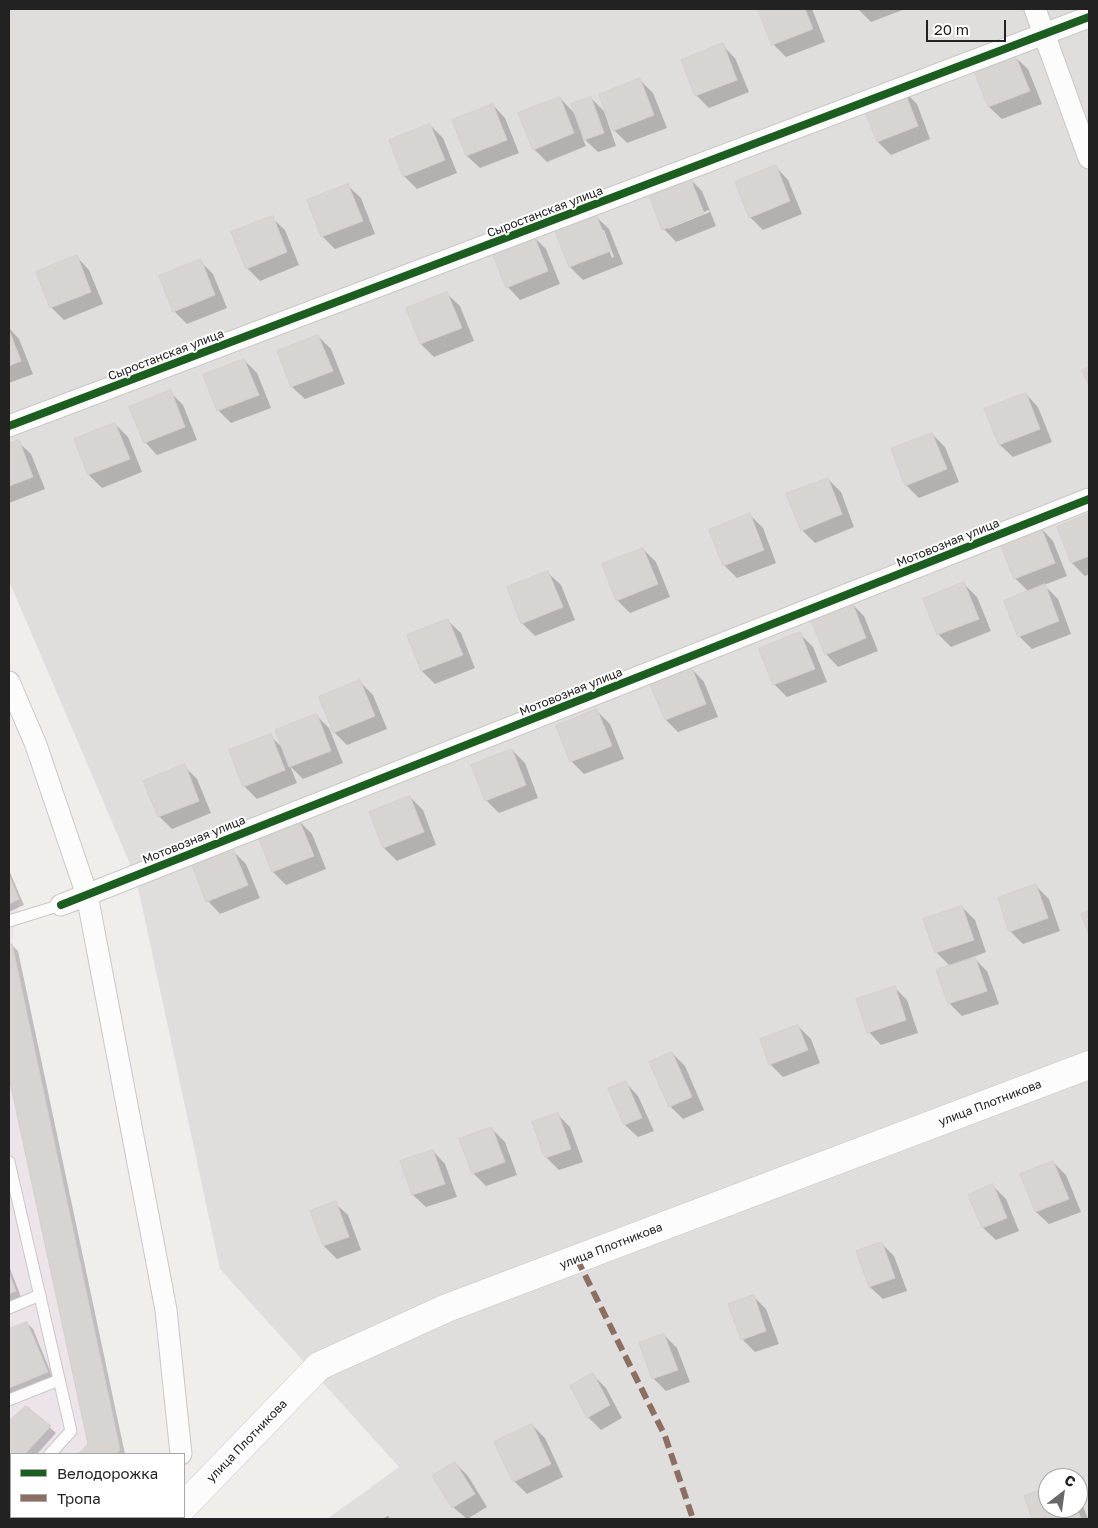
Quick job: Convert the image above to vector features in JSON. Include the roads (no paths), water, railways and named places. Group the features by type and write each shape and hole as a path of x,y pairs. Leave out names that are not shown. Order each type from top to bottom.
{"street":[{"path":"1035,9 1089,158"},
{"name":"Сыростанская улица","path":"9,426 1089,17"},
{"name":"Мотовозная улица","path":"61,905 1089,499"},
{"path":"9,682 36,745 87,895 166,1310 181,1453"},
{"name":"улица Плотникова","path":"185,1500 319,1366 447,1308 1089,1065"}],"lane":[{"path":"9,921 61,905"},
{"path":"9,1162 13,1199 40,1295 72,1431 51,1453"},
{"path":"9,1308 40,1295"},
{"path":"9,1400 59,1380"}]}
